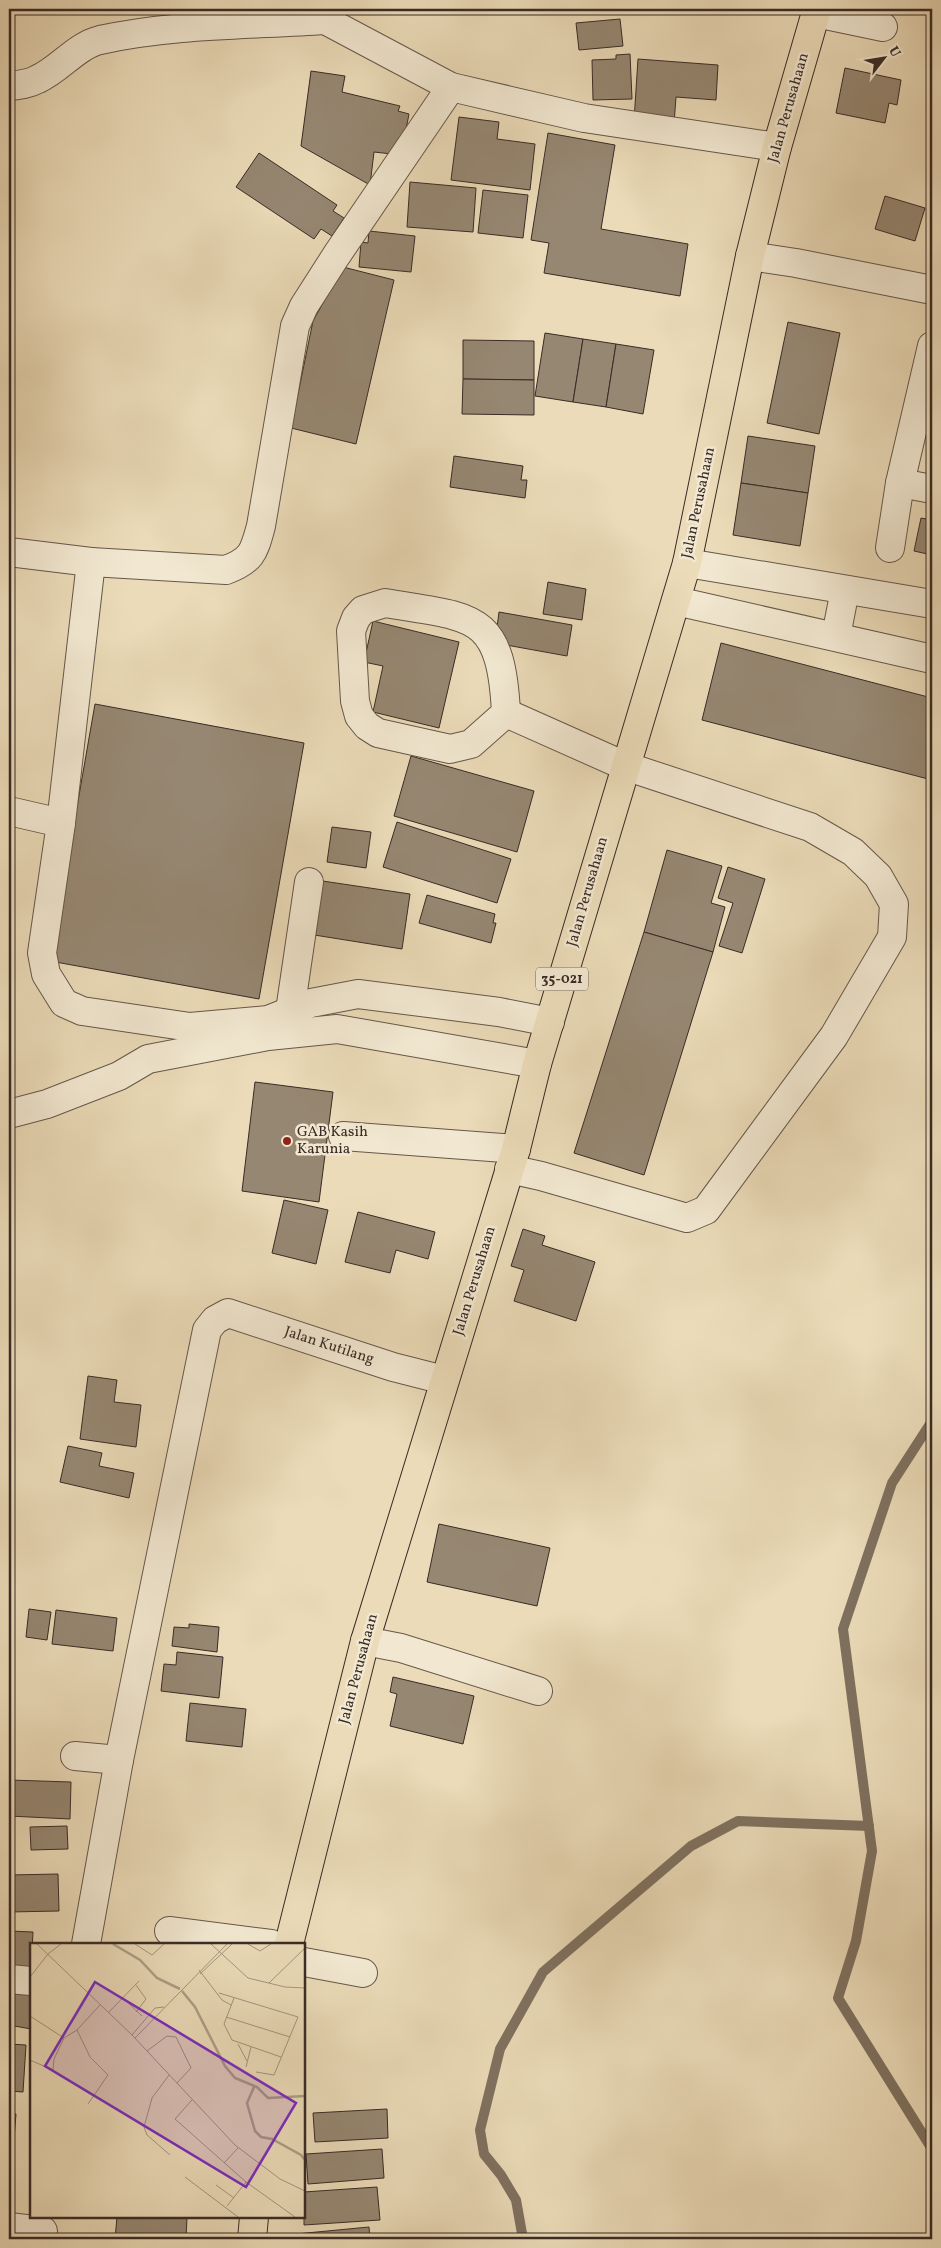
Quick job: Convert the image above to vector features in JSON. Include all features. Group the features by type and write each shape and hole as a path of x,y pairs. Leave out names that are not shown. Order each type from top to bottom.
{"main road":[{"name":"Jalan Perusahaan","path":"289,1943 365,1641 512,1159 537,1064 687,563 750,256 777,147 816,11"},
{"path":"252,2239 254,2218"}],"street":[{"path":"816,11 883,27"},
{"path":"9,86 25,84 40,78 69,56 98,41 165,31 324,15 451,87 584,118 777,147"},
{"path":"9,552 91,562 226,570 240,564 253,554 261,526 295,326 304,306 336,256 451,87"},
{"path":"750,256 796,263 932,290"},
{"path":"890,548 900,483 932,346"},
{"path":"900,483 932,489"},
{"path":"91,562 61,823 42,953 46,974 64,1003 82,1011 190,1027 268,1020 311,1002 358,994 498,1012 550,1022"},
{"path":"687,563 932,604"},
{"path":"836,636 845,590"},
{"path":"676,601 932,658"},
{"path":"385,603 462,616 477,624 488,634 495,646 505,688 506,713 471,744 450,750 378,733 367,726 359,716 355,701 351,631 356,618 362,610 385,603"},
{"path":"343,1136 512,1159 541,1176 687,1218 706,1210 834,1036 892,937 894,904 878,876 853,852 810,827 625,766 506,713"},
{"path":"9,811 61,823"},
{"path":"290,1011 309,882"},
{"path":"9,1114 47,1104 119,1076 148,1058 268,1036 337,1029 537,1064"},
{"name":"Jalan Kutilang","path":"119,1760 207,1330 215,1320 228,1314 393,1367 444,1380"},
{"path":"365,1641 402,1648 538,1691"},
{"path":"76,1756 119,1760 86,1943"},
{"path":"170,1931 263,1943"},
{"path":"305,1962 363,1974"},
{"path":"9,1979 30,1981"},
{"path":"9,2227 44,2229"}],"building":[{"path":"620,19 623,46 579,50 576,23"},
{"path":"630,54 632,99 593,100 592,60 616,59 616,55"},
{"path":"638,59 718,65 716,100 676,97 674,124 634,121"},
{"path":"845,68 901,80 897,105 889,103 885,123 836,113"},
{"path":"311,71 345,76 342,92 400,106 398,111 409,114 401,155 374,152 370,185 301,146"},
{"path":"459,117 499,122 497,139 535,144 530,190 451,180"},
{"path":"548,133 615,145 601,229 688,244 680,296 544,273 549,243 531,240"},
{"path":"259,153 337,205 333,211 344,218 332,236 321,229 314,239 236,187"},
{"path":"410,182 476,188 473,232 407,227"},
{"path":"483,190 528,195 523,238 478,233"},
{"path":"885,196 925,208 915,241 875,229"},
{"path":"369,231 415,236 411,272 359,267 361,242 368,243"},
{"path":"343,267 394,280 356,444 291,428 313,321"},
{"path":"788,322 840,333 819,434 767,423"},
{"path":"545,333 583,339 573,402 535,396"},
{"path":"583,339 616,344 606,407 573,402"},
{"path":"463,340 534,341 534,380 463,379"},
{"path":"616,344 654,350 643,414 606,407"},
{"path":"463,379 534,380 534,415 462,414"},
{"path":"748,436 815,446 808,493 741,483"},
{"path":"454,456 523,466 521,480 527,480 525,498 450,487"},
{"path":"741,483 808,493 800,546 733,535"},
{"path":"921,518 932,520 932,555 914,551"},
{"path":"548,582 586,589 582,620 543,614"},
{"path":"499,612 572,625 567,656 495,643"},
{"path":"373,621 459,642 439,728 373,712 383,666 364,662"},
{"path":"721,643 932,698 932,780 702,720"},
{"path":"95,704 304,743 259,999 50,961"},
{"path":"411,756 534,791 517,852 394,816"},
{"path":"397,822 511,859 497,903 383,867"},
{"path":"332,827 371,832 366,868 327,862"},
{"path":"667,850 722,866 711,903 725,907 713,952 644,932"},
{"path":"728,867 765,879 742,953 719,946 733,903 718,898"},
{"path":"316,880 410,894 402,949 308,934"},
{"path":"427,895 495,914 493,923 496,923 491,943 419,923"},
{"path":"644,932 713,952 644,1175 574,1153"},
{"name":"GAB Kasih Karunia","path":"255,1082 333,1092 319,1202 242,1191"},
{"path":"284,1200 328,1210 316,1264 272,1253"},
{"path":"358,1212 435,1232 428,1259 396,1250 390,1273 345,1262"},
{"path":"523,1229 545,1236 542,1245 595,1262 576,1321 514,1301 524,1270 511,1266"},
{"path":"88,1376 117,1380 114,1402 141,1405 136,1447 80,1439"},
{"path":"68,1446 102,1453 99,1466 134,1473 129,1498 60,1482"},
{"path":"439,1524 550,1548 537,1606 427,1582"},
{"path":"29,1609 51,1612 47,1640 26,1637"},
{"path":"56,1610 117,1618 113,1651 52,1644"},
{"path":"189,1624 219,1627 217,1652 172,1646 174,1627 189,1628"},
{"path":"177,1652 223,1657 219,1698 161,1691 164,1664 176,1665"},
{"path":"393,1677 474,1696 463,1744 390,1726 397,1694 390,1692"},
{"path":"190,1703 246,1709 242,1747 186,1741"},
{"path":"9,1780 71,1782 70,1819 9,1816"},
{"path":"67,1826 68,1849 31,1850 30,1827"},
{"path":"58,1874 59,1911 9,1912 9,1875"},
{"path":"9,1931 33,1932 32,1943 30,1943 30,1970 9,1969"},
{"path":"9,1992 30,1995 30,2029 9,2025"},
{"path":"9,2044 26,2045 23,2092 9,2091"},
{"path":"387,2109 388,2138 315,2142 313,2113"},
{"path":"9,2113 16,2114 12,2164 9,2164"},
{"path":"382,2149 384,2178 308,2184 306,2154"},
{"path":"377,2187 380,2220 304,2225 305,2192"},
{"path":"117,2218 187,2218 186,2239 115,2239"},
{"path":"369,2227 370,2239 297,2239 296,2234"}],"waterway":[{"path":"932,1421 892,1483 843,1629 872,1851 856,1941 838,1998 932,2149"},
{"path":"523,2239 516,2200 501,2175 484,2154 480,2130 500,2049 543,1972 691,1846 738,1821 869,1826"}],"place":[{"name":"GAB Kasih Karunia","path":"287,1141"}]}
